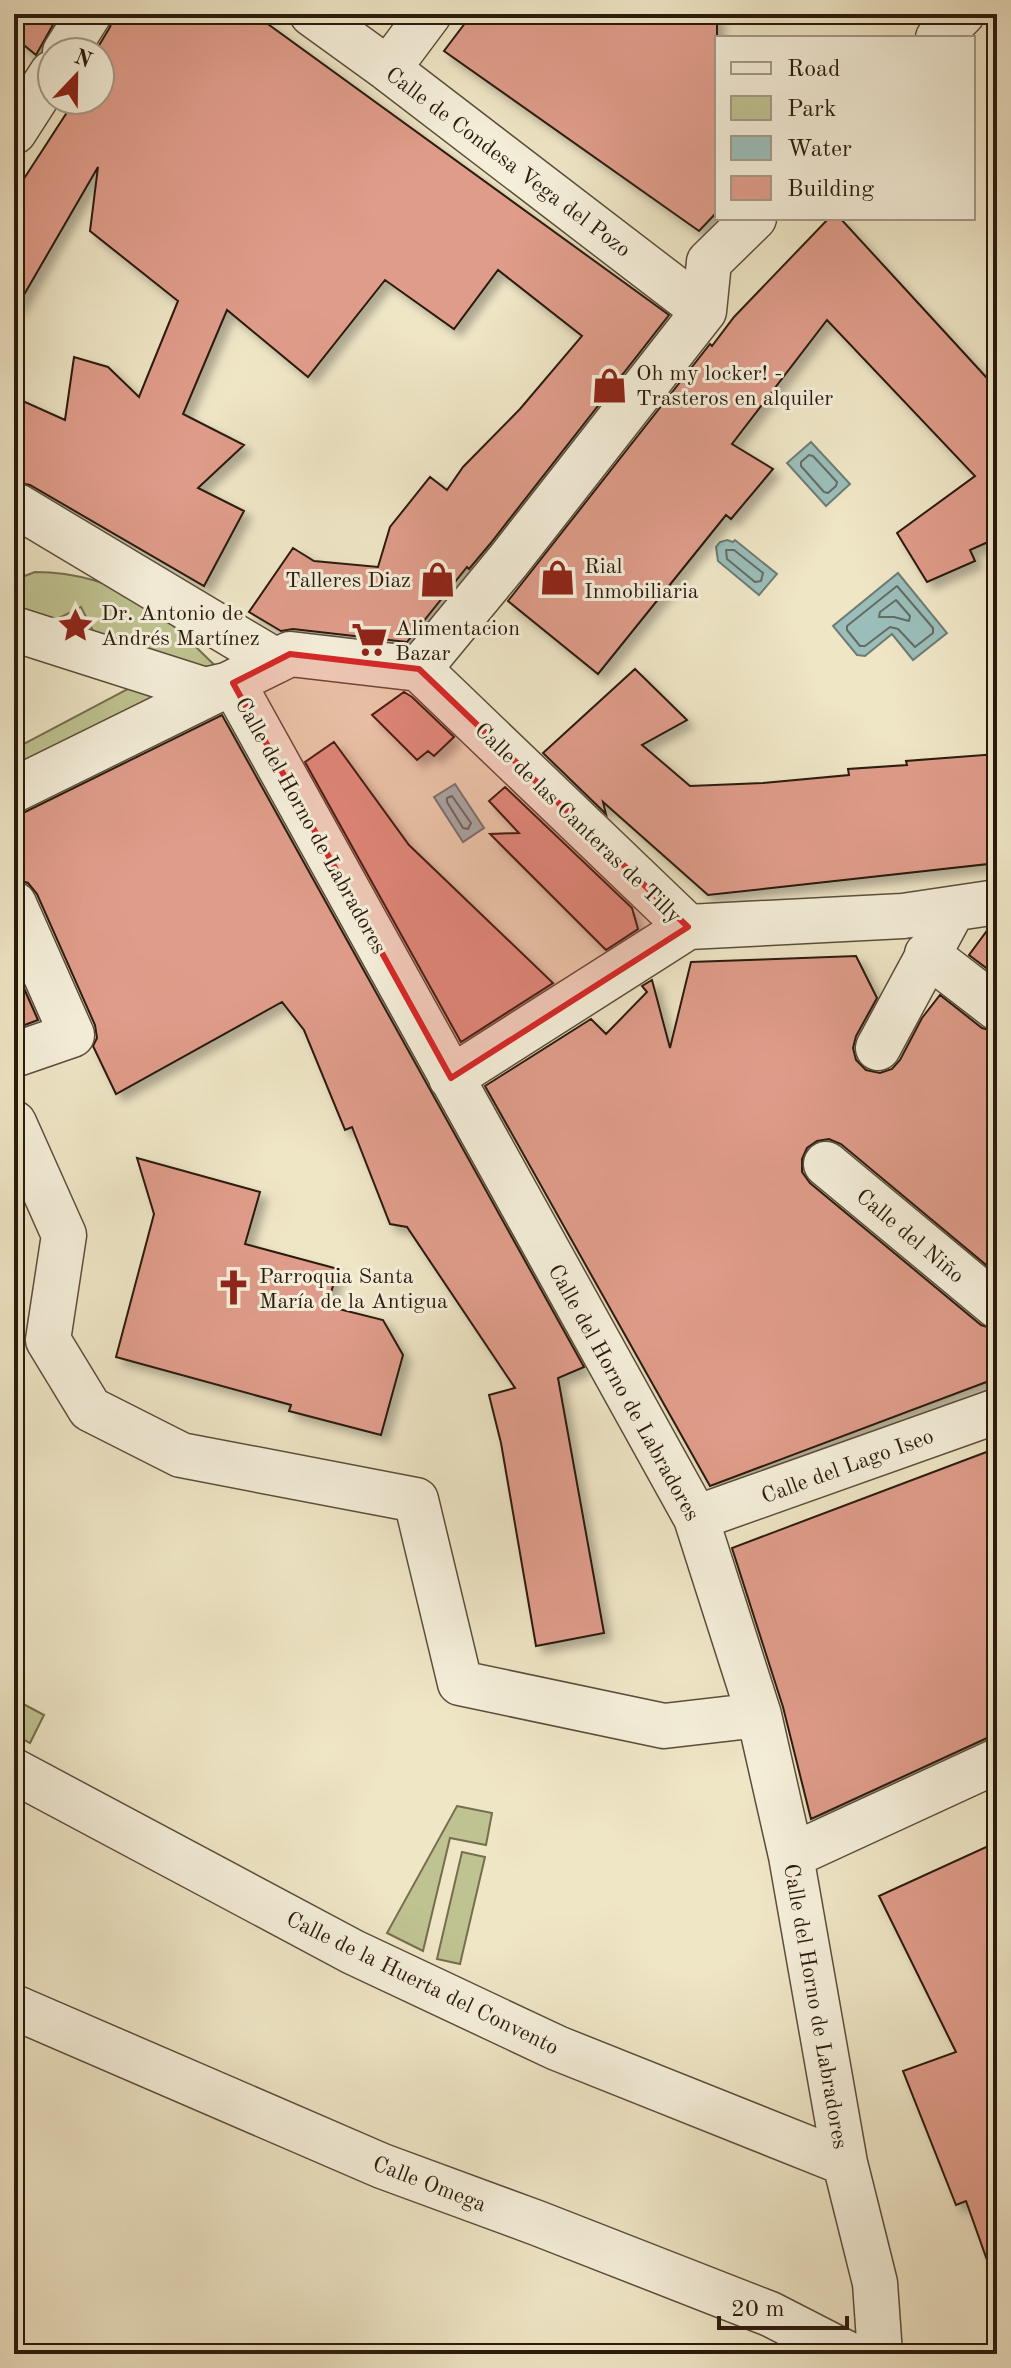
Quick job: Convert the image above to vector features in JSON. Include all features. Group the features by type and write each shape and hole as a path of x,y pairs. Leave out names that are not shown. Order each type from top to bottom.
{"street":[{"path":"75,36 89,14"},
{"name":"Calle de Condesa Vega del Pozo","path":"312,14 704,311"},
{"path":"388,69 429,14"},
{"path":"940,36 962,14"},
{"path":"14,132 36,98"},
{"path":"14,790 290,654 419,669 509,560 704,311 709,262 752,220"},
{"path":"14,509 17,506 276,661"},
{"path":"14,629 205,690 233,683"},
{"name":"Calle de las Canteras de Tilly","path":"419,669 688,927 903,916 997,902"},
{"name":"Calle del Horno de Labradores","path":"233,683 696,1518 759,1715 791,1856 845,2163 875,2283 880,2354"},
{"path":"14,904 72,1035 14,1055"},
{"path":"878,1048 953,909"},
{"path":"451,1078 688,927"},
{"path":"927,954 997,1008"},
{"path":"14,1123 64,1235 48,1340 90,1409 181,1455 416,1500 460,1683 664,1726 759,1715"},
{"name":"Calle del Niño","path":"826,1164 997,1306"},
{"name":"Calle del Lago Iseo","path":"696,1518 997,1411"},
{"path":"791,1856 997,1761"},
{"name":"Calle de la Huerta del Convento","path":"14,1771 353,1952 557,2048 845,2163"},
{"name":"Calle Omega","path":"20,2020 382,2166 770,2314 848,2354"}],"highlighted area":[{"path":"290,654 419,669 688,927 451,1078 233,683"}],"green space":[{"path":"35,572 94,580 135,597 167,620 222,672 218,681 93,631 81,607 57,619 62,630 14,613 14,580"},
{"path":"139,683 191,698 14,786 14,749"},
{"path":"14,1699 44,1715 30,1743 14,1734"},
{"path":"457,1806 492,1813 486,1845 450,1838 423,1951 387,1933"},
{"path":"462,1852 485,1857 460,1964 437,1959"}],"water":[{"path":"811,442 850,484 826,506 787,463"},
{"path":"727,540 735,540 777,574 759,595 718,561 716,547"},
{"path":"898,573 947,633 913,660 892,634 865,656 857,655 833,626"},
{"path":"455,784 484,828 463,842 434,797"}],"building":[{"path":"14,14 59,14 47,36 36,36 36,55 14,37"},
{"path":"114,14 254,14 669,315 490,544 469,569 467,567 407,642 293,629 281,631 249,612 293,548 314,561 378,567 390,527 430,477 447,490 463,467 520,409 582,336 498,270 454,329 385,280 308,377 227,310 183,414 244,445 198,488 244,511 204,586 30,485 14,482 14,397 65,420 74,357 108,367 139,397 178,301 90,231 98,167 14,312 14,194 65,116 116,116 116,36 105,36"},
{"path":"472,14 717,14 715,214 699,231 444,51"},
{"path":"827,220 842,220 997,389 997,538 970,550 975,561 927,582 897,533 975,476 827,320 732,444 773,469 731,519 726,515 598,674 508,601 734,317"},
{"path":"635,669 687,720 642,745 690,786 849,775 848,769 997,754 997,863 708,895 603,802 606,814 543,753"},
{"path":"404,692 454,737 434,756 428,751 417,760 372,715"},
{"path":"222,715 584,1367 558,1378 604,1633 536,1646 501,1443 489,1395 515,1388 407,1227 390,1224 352,1127 345,1130 304,1030 282,1002 116,1094 93,1046 97,1038 95,1025 37,894 28,883 14,879 14,815"},
{"path":"334,742 409,845 553,983 461,1042 305,762"},
{"path":"505,787 632,908 638,929 606,950 490,834 519,833 489,801"},
{"path":"997,927 997,976 969,955 989,928"},
{"path":"856,956 877,998 856,1036 853,1048 856,1060 866,1070 880,1073 892,1069 922,1018 940,995 982,1028 997,1032 997,1274 841,1144 829,1139 817,1141 807,1148 802,1159 802,1172 810,1183 981,1325 997,1330 997,1378 710,1486 485,1086 591,1019 606,1034 647,992 642,986 652,980 670,1048 691,962"},
{"path":"14,966 38,1020 14,1029"},
{"name":"Parroquia Santa María de la Antigua","path":"137,1158 260,1192 245,1244 338,1269 327,1306 383,1320 403,1355 381,1435 289,1411 291,1405 116,1357 154,1214"},
{"path":"997,1448 997,1736 811,1819 783,1707 732,1548"},
{"path":"997,1842 997,2273 992,2274 966,2201 956,2205 903,2071 956,2052 879,1896"}],"place":[{"name":"Oh my locker! - Trasteros en alquiler","path":"610,385"},
{"name":"Rial Inmobiliaria","path":"558,578"},
{"name":"Talleres Diaz","path":"437,579"},
{"name":"Dr. Antonio de Andrés Martínez","path":"75,625"},
{"name":"Alimentacion Bazar","path":"369,640"},
{"name":"Parroquia Santa María de la Antigua","path":"233,1288"}]}
